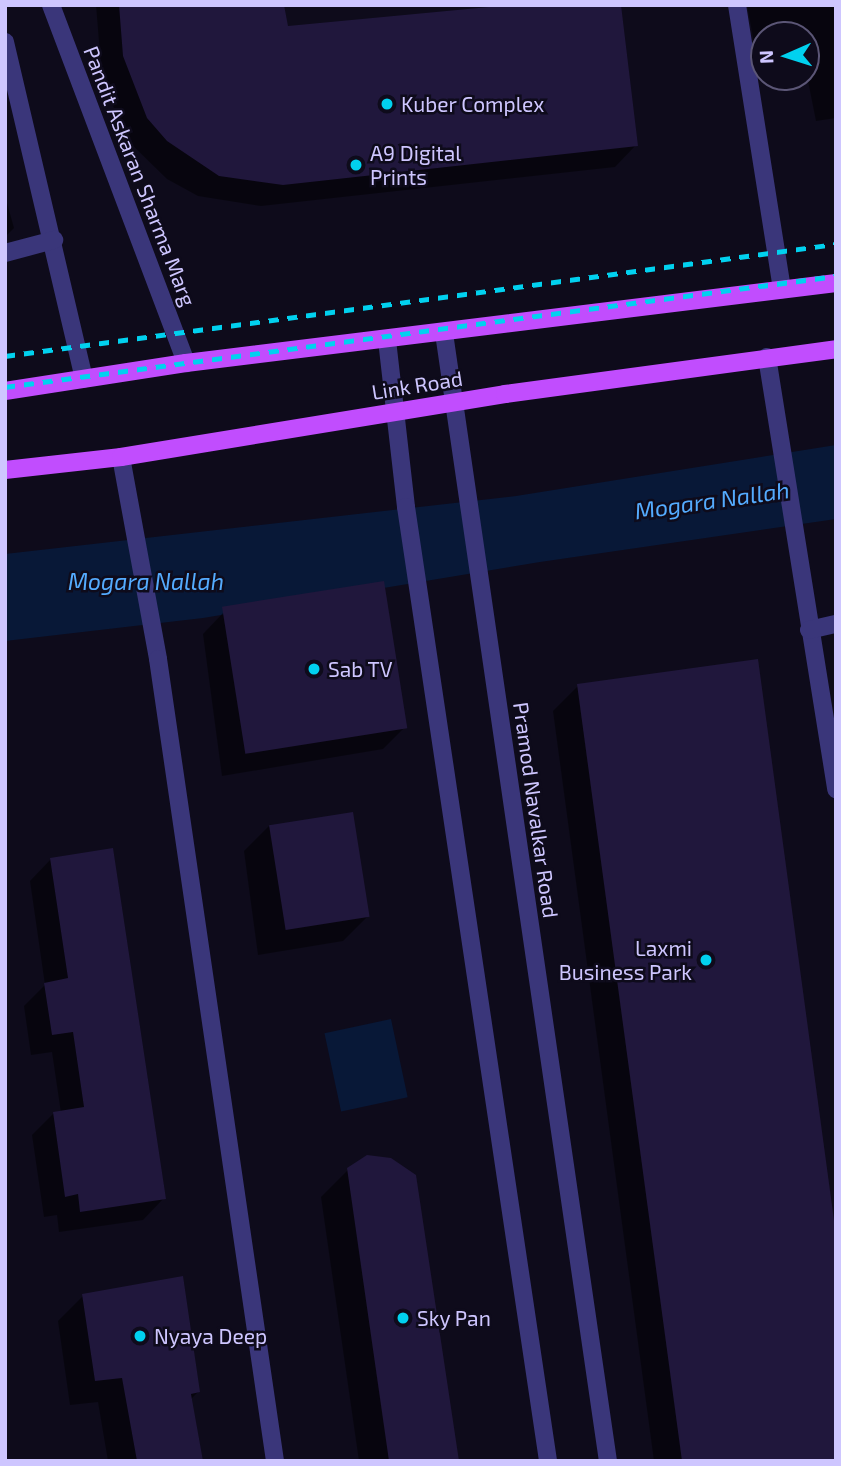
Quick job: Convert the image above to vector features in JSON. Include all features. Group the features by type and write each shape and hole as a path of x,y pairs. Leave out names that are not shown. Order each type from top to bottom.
{"main road":[{"path":"5,391 186,363 836,283"},
{"name":"Link Road","path":"5,470 121,457 452,402 836,349"}],"street":[{"name":"Pandit Askaran Sharma Marg","path":"51,5 186,363"},
{"path":"737,5 782,289"},
{"path":"5,42 54,240 84,379"},
{"path":"5,253 54,240"},
{"name":"Pramod Navalkar Road","path":"444,333 466,502 608,1461"},
{"path":"387,340 393,412 406,507 548,1461"},
{"path":"767,357 836,790"},
{"path":"121,457 137,531 158,659 275,1461"},
{"path":"809,630 836,624"}],"water":[{"name":"Mogara Nallah","path":"836,445 836,519 540,562 203,618 5,641 5,554 516,496"},
{"path":"391,1019 408,1097 341,1111 324,1033"}],"building":[{"name":"Kuber Complex","path":"119,5 284,5 288,26 510,5 621,5 638,146 283,185 219,176 167,141 147,118 123,56"},
{"name":"Sab TV","path":"384,581 407,728 245,754 222,607"},
{"name":"Laxmi Business Park","path":"758,659 836,1235 836,1461 682,1461 577,684"},
{"path":"353,812 370,917 286,930 269,825"},
{"path":"113,848 166,1199 80,1212 78,1194 65,1197 53,1112 84,1107 73,1032 52,1035 44,983 68,978 50,858"},
{"name":"Sky Pan","path":"367,1155 391,1158 416,1175 459,1461 389,1461 347,1168"},
{"name":"Nyaya Deep","path":"183,1276 200,1392 191,1394 203,1461 137,1461 122,1378 95,1381 82,1294"}],"railway":[{"path":"5,356 836,244"},
{"path":"5,387 836,276"}],"place":[{"name":"Kuber Complex","path":"387,104"},
{"name":"A9 Digital Prints","path":"356,165"},
{"name":"Sab TV","path":"314,669"},
{"name":"Laxmi Business Park","path":"706,960"},
{"name":"Sky Pan","path":"403,1318"},
{"name":"Nyaya Deep","path":"140,1336"}]}
